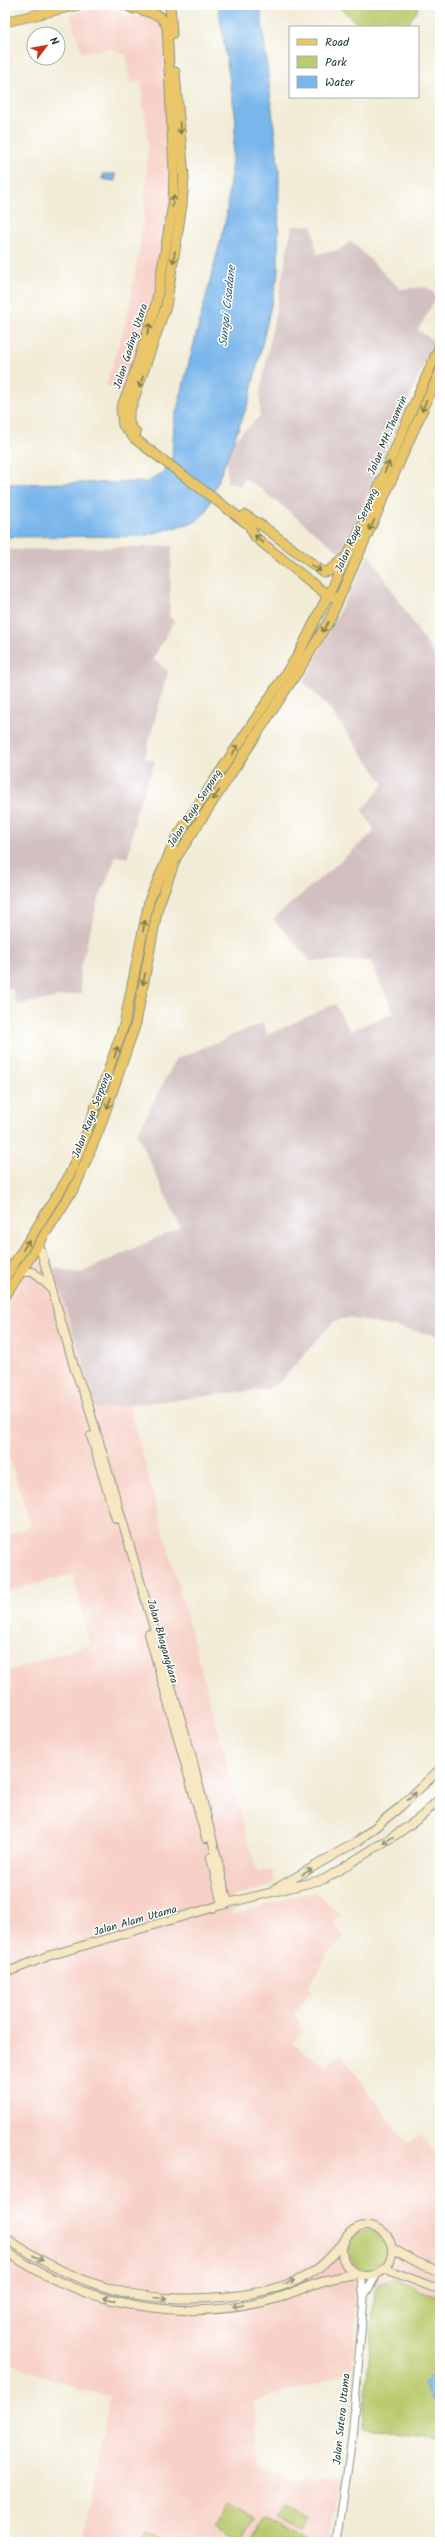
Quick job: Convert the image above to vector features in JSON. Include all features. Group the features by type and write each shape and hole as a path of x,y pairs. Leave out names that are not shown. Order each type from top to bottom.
{"main road":[{"path":"5,22 78,5"},
{"name":"Jalan Gading Utara","path":"126,5 160,16 166,26 174,189 156,305 127,405 129,424 140,439 242,516 264,527 323,572 331,569 346,558"},
{"path":"139,9 152,5"},
{"name":"Jalan Gading Utara","path":"127,405 166,306 182,205 184,177 170,5"},
{"name":"Jalan MH.Thamrin","path":"336,579 440,345"},
{"name":"Jalan Raya Serpong","path":"5,1297 76,1185 119,1074 136,1023 158,907 176,858 306,659 342,592 440,371"},
{"name":"Jalan Gading Utara","path":"242,516 249,525 255,537 328,596"},
{"name":"Jalan Raya Serpong","path":"5,1278 68,1178 110,1070 124,1025 148,900 160,870 176,838 298,655 336,579"},
{"path":"328,596 334,597 342,592"},
{"path":"110,1070 119,1074"},
{"name":"Jalan Bhayangkara","path":"39,1244 80,1385 80,1398 191,1780 225,1904"},
{"path":"21,1272 33,1272 52,1290"},
{"name":"Jalan Alam Utama","path":"273,1891 358,1841 400,1807 440,1769"},
{"name":"Jalan Alam Utama","path":"5,1973 48,1956 225,1904 273,1891 290,1889 328,1877 400,1832 422,1816 440,1798"},
{"path":"5,2237 52,2266 91,2282 122,2292 183,2299 249,2294 292,2281 317,2269 358,2228 367,2226 384,2232 392,2248 391,2259 386,2268 377,2274 359,2275 322,2281 274,2299 230,2308 181,2310 114,2300 84,2292 40,2273 5,2250"},
{"path":"345,2240 343,2248 345,2263 359,2275"},
{"path":"392,2248 412,2260 440,2272"},
{"path":"402,2275 394,2267 394,2263 398,2260 412,2260"},
{"path":"386,2268 440,2290"}],"street":[{"name":"Jalan Sutera Utama","path":"364,2298 377,2274"},
{"name":"Jalan Sutera Utama","path":"337,2542 352,2438 364,2298 359,2275"}],"shaded area":[{"path":"104,7 124,15 160,18 165,25 172,222 151,338 127,396 106,385 127,319 144,220 148,146 141,81 130,83 126,55 111,48 82,53 70,14"},
{"path":"8,30 11,61 5,62 5,31"},
{"path":"312,225 317,254 339,250 351,241 400,289 426,287 437,296 418,330 434,341 342,554 256,485 244,479 240,486 227,482 227,456 232,442 260,416 260,393 292,226"},
{"path":"172,546 169,616 174,621 153,659 168,671 145,757 155,761 137,810 128,858 116,856 97,904 80,970 81,993 17,1005 12,988 5,989 5,550"},
{"path":"369,554 440,665 440,1336 348,1318 334,1321 281,1381 267,1389 96,1409 54,1268 81,1273 180,1227 137,1134 176,1059 263,1023 267,1035 335,1004 350,1031 394,1013 370,961 311,961 273,919 375,831 362,810 384,784 330,709 303,682"},
{"path":"45,1241 96,1408 129,1405 257,1873 272,1869 275,1882 267,1887 234,1896 232,1915 315,1891 340,1915 334,1922 344,1938 327,1955 309,1987 311,1992 294,2014 303,2029 293,2044 326,2066 341,2053 407,2144 421,2134 440,2160 440,2298 393,2279 380,2284 375,2291 357,2296 352,2371 299,2389 252,2402 257,2413 256,2462 290,2479 341,2478 329,2542 83,2542 110,2396 78,2389 5,2361 5,1672 90,1645 73,1574 5,1592 5,1536 31,1527 5,1444 5,1308"}],"green space":[{"path":"337,5 417,5 418,9 407,26 360,26"},
{"path":"369,2230 377,2232 383,2236 387,2242 389,2250 387,2258 383,2264 377,2268 369,2270 361,2268 355,2264 351,2258 349,2250 351,2242 355,2236 361,2232"},
{"path":"393,2279 440,2298 440,2439 363,2428 375,2291 380,2284"},
{"path":"228,2505 255,2520 243,2542 238,2542 215,2529"},
{"path":"282,2507 308,2521 301,2534 275,2519"},
{"path":"264,2519 305,2542 252,2542"},
{"path":"147,2533 163,2542 142,2542"}],"water":[{"name":"Sungai Cisadane","path":"218,5 260,5 279,171 278,275 249,401 206,512 195,522 143,536 5,537 5,484 148,482 163,472 172,459 174,421 226,219 236,120"},
{"path":"103,174 115,174 115,181 102,179"},
{"path":"440,2375 440,2396 432,2401 423,2385 429,2377"}]}
